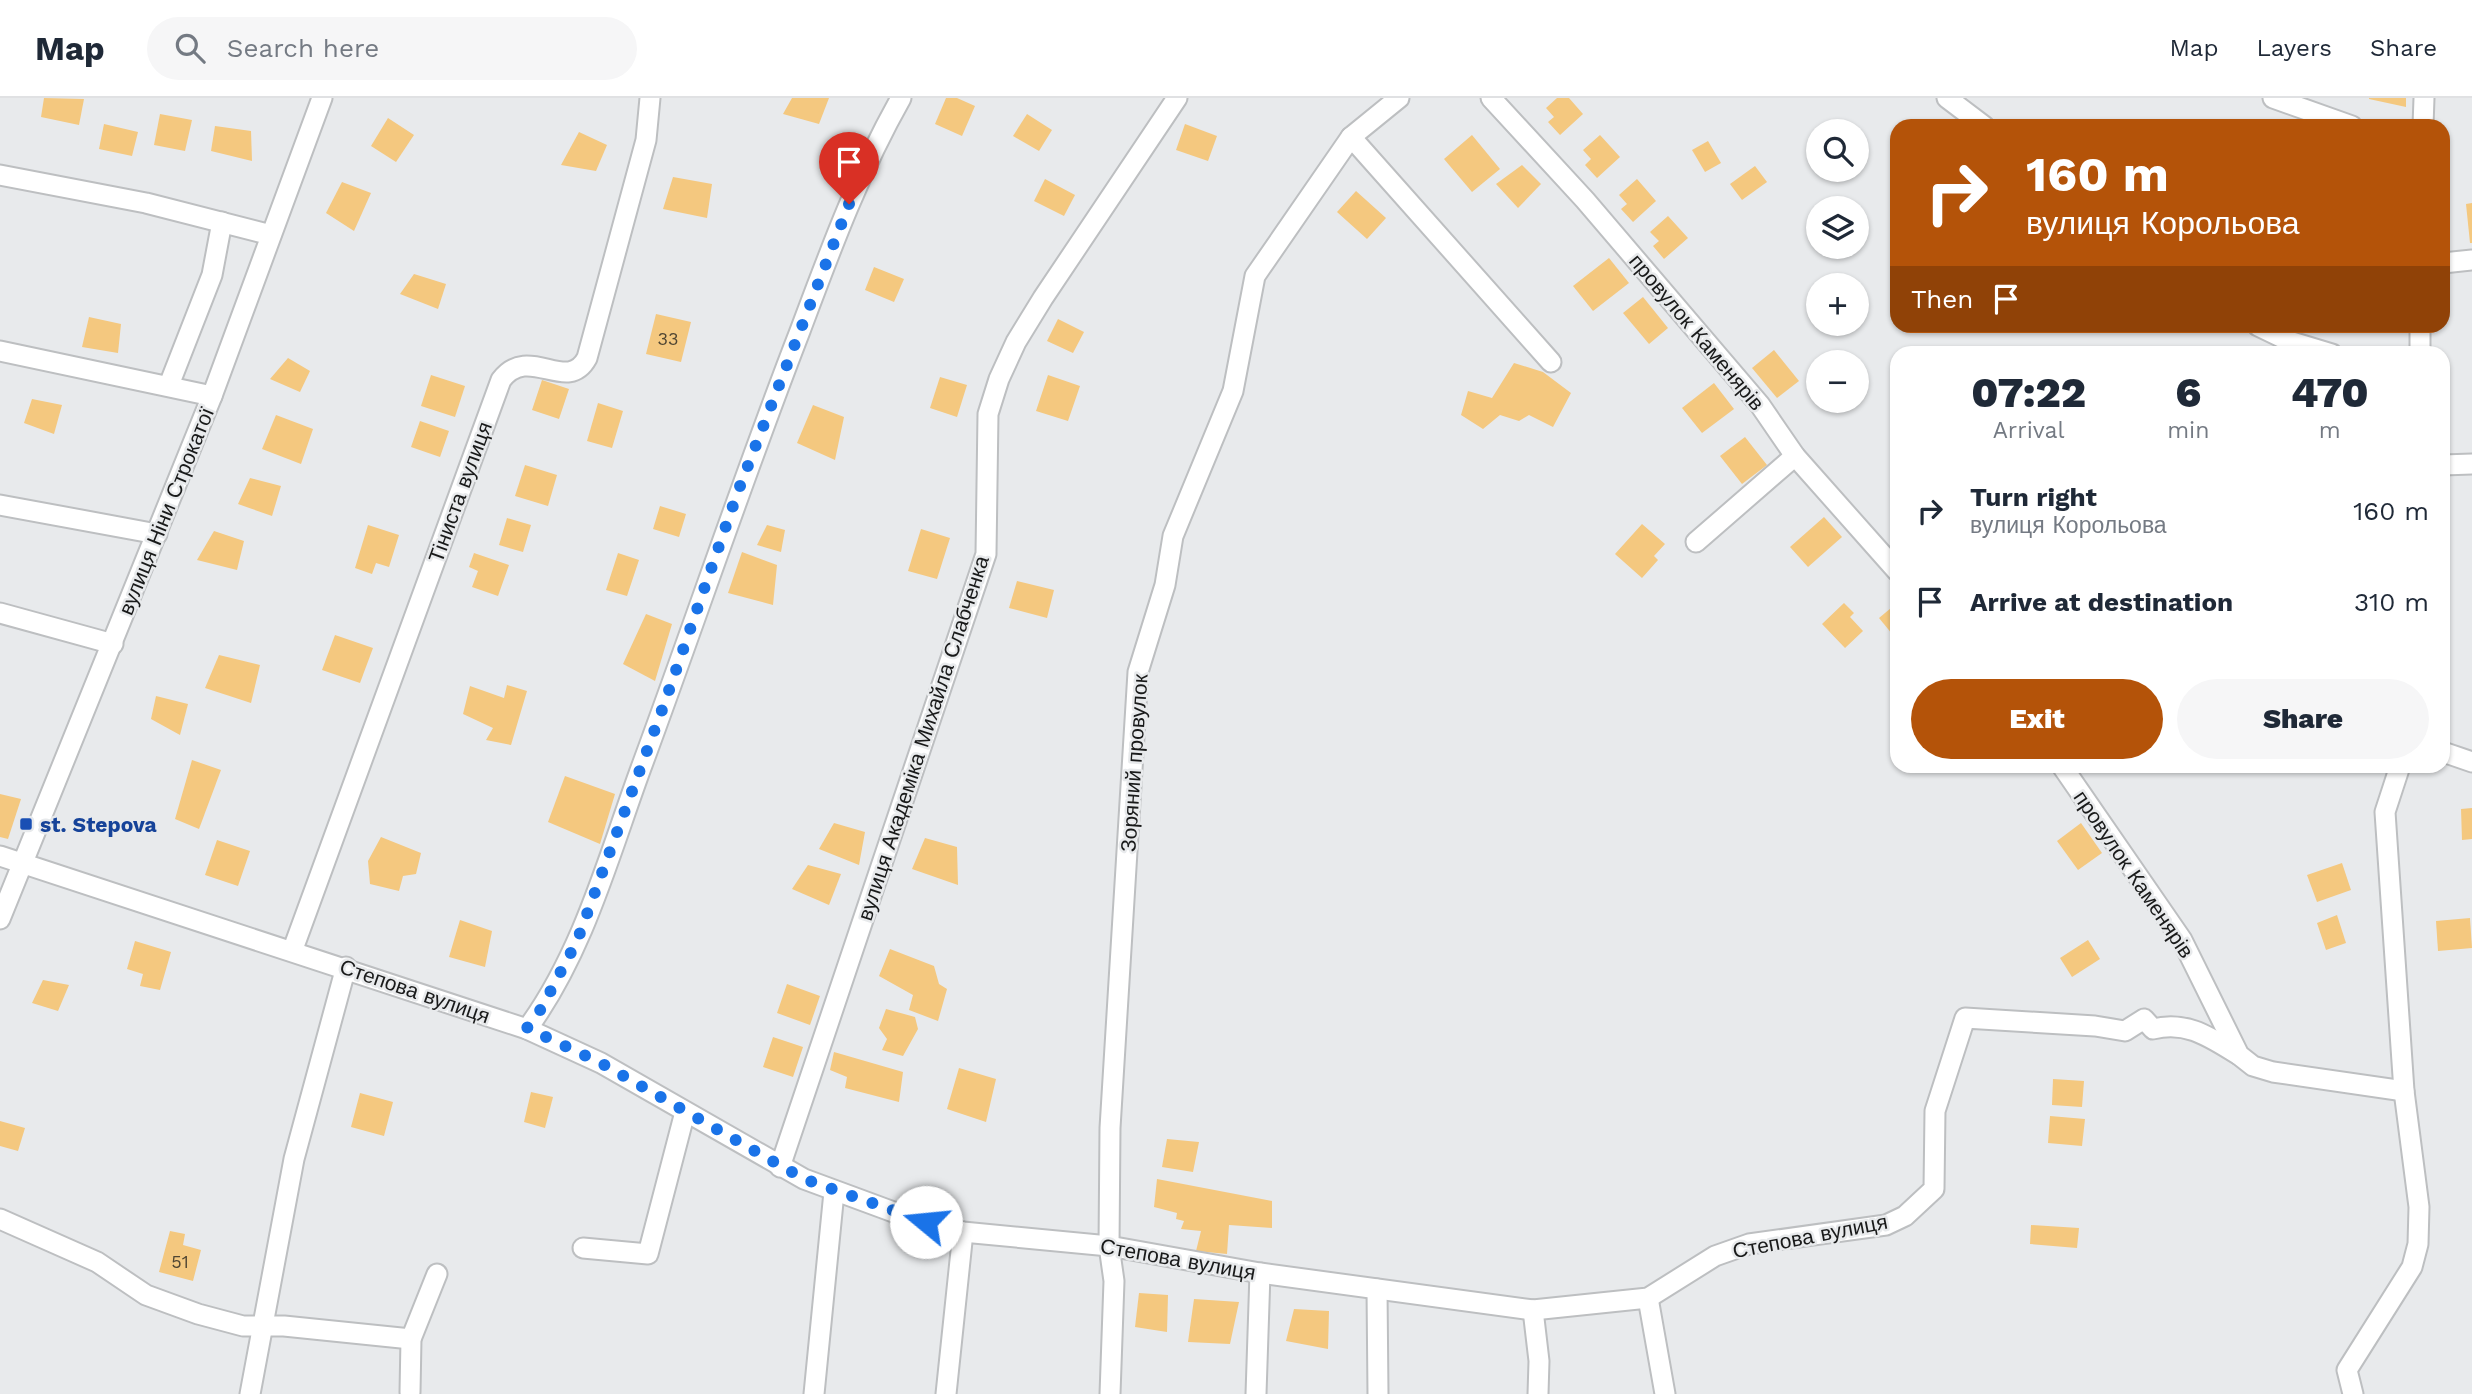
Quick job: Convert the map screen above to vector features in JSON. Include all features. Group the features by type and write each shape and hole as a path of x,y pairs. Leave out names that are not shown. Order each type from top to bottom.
{"street":[{"name":"вулиця Ніни Строкатої","path":"0,919 212,396 322,98"},
{"name":"Тіниста вулиця","path":"293,949 501,380 508,370 519,365 572,372 582,368 587,358 646,140 650,98"},
{"path":"527,1028 541,1009 577,941 666,699 741,481 849,204 901,98"},
{"name":"вулиця Академіка Михайла Слабченка","path":"780,1167 986,554 988,414 999,379 1016,342 1036,309 1177,98"},
{"name":"Зоряний провулок","path":"1110,1394 1114,1281 1109,1246 1110,1128 1138,672 1165,585 1173,536 1233,391 1255,276 1351,137 1399,98"},
{"name":"провулок Каменярів","path":"1491,98 1620,241 1760,405 1795,456 1890,564"},
{"path":"1947,98 1975,119"},
{"path":"2273,98 2332,119"},
{"path":"2423,119 2424,98"},
{"path":"1351,137 1551,362"},
{"path":"0,175 146,203 271,235"},
{"path":"169,386 209,286 222,222"},
{"path":"2450,262 2472,260"},
{"path":"2272,333 2306,346"},
{"path":"0,351 212,396"},
{"path":"1696,542 1795,456"},
{"path":"2450,465 2472,464"},
{"path":"0,505 157,534"},
{"path":"0,613 113,644"},
{"path":"2450,754 2472,762"},
{"name":"провулок Каменярів","path":"2067,773 2182,940 2239,1055"},
{"path":"2353,1394 2347,1370 2412,1267 2418,1244 2419,1208 2404,1091 2385,812 2398,773"},
{"name":"Степова вулиця","path":"0,856 293,949 527,1028 601,1063 780,1167 834,1192 963,1232 1109,1246 1260,1273 1533,1310 1648,1298 1715,1256 1749,1244 1886,1225 1922,1203 1934,1189 1936,1111 1965,1018 2095,1026 2126,1031 2144,1019 2153,1029 2168,1025 2197,1030 2239,1055"},
{"path":"250,1394 294,1159 346,967"},
{"path":"2239,1055 2253,1066 2273,1072 2404,1091"},
{"path":"583,1248 648,1254 685,1112"},
{"path":"814,1394 834,1192"},
{"path":"0,1219 97,1262 146,1295 198,1314 262,1328 284,1326 411,1339"},
{"path":"946,1394 963,1232"},
{"path":"1256,1394 1260,1273"},
{"path":"410,1392 411,1339 437,1274"},
{"path":"1377,1289 1378,1394"},
{"path":"1648,1298 1665,1394"},
{"path":"1533,1310 1539,1361 1538,1394"}],"building":[{"path":"44,98 84,99 79,125 41,117"},
{"path":"792,98 829,98 819,124 783,114"},
{"path":"946,98 957,98 975,106 962,136 935,124"},
{"path":"1557,98 1569,98 1583,114 1560,135 1548,122 1554,117 1546,108"},
{"path":"2406,98 2406,107 2369,99"},
{"path":"160,114 192,120 185,151 154,145"},
{"path":"1027,114 1052,130 1039,151 1013,136"},
{"path":"388,118 414,135 396,162 371,146"},
{"path":"104,124 138,132 132,156 99,149"},
{"path":"1185,124 1217,136 1208,161 1176,150"},
{"path":"215,126 251,131 252,161 211,151"},
{"path":"579,132 607,145 596,171 561,165"},
{"path":"1472,135 1500,169 1472,192 1444,159"},
{"path":"1600,135 1620,157 1597,178 1585,165 1591,159 1583,150"},
{"path":"1708,141 1721,163 1705,172 1692,150"},
{"path":"1522,165 1541,184 1518,208 1496,184"},
{"path":"1755,166 1767,182 1742,200 1730,184"},
{"path":"673,177 712,184 707,218 663,209"},
{"path":"1045,179 1075,195 1064,216 1034,201"},
{"path":"1637,179 1656,201 1633,222 1621,209 1627,204 1619,195"},
{"path":"342,182 371,193 354,231 326,213"},
{"path":"1356,191 1386,218 1367,239 1337,212"},
{"path":"2472,203 2472,243 2470,243 2466,204"},
{"path":"1668,216 1688,238 1664,259 1653,246 1659,241 1650,232"},
{"path":"1609,258 1629,283 1593,311 1573,286"},
{"path":"874,267 904,279 894,302 865,290"},
{"path":"414,274 446,284 438,309 400,294"},
{"path":"1643,297 1668,328 1649,344 1623,313"},
{"path":"656,314 691,322 681,362 646,354"},
{"path":"89,317 121,324 118,353 82,347"},
{"path":"1058,319 1084,332 1073,353 1047,341"},
{"path":"1774,350 1799,381 1777,398 1752,368"},
{"path":"288,358 310,371 300,392 270,379"},
{"path":"1514,363 1543,372 1571,393 1553,427 1529,415 1519,421 1500,415 1483,429 1461,415 1468,391 1492,398"},
{"path":"431,375 465,386 455,417 421,406"},
{"path":"1048,375 1080,386 1068,421 1036,411"},
{"path":"940,377 967,385 957,417 930,408"},
{"path":"542,380 569,389 559,419 532,410"},
{"path":"1714,383 1734,409 1702,433 1682,408"},
{"path":"32,399 62,405 54,434 24,423"},
{"path":"598,403 623,411 612,448 587,441"},
{"path":"813,405 844,417 835,460 797,443"},
{"path":"276,415 313,429 301,464 262,449"},
{"path":"420,421 449,431 440,457 411,447"},
{"path":"1745,437 1767,465 1742,484 1720,456"},
{"path":"525,465 557,475 548,506 515,496"},
{"path":"250,478 281,486 272,516 238,504"},
{"path":"660,506 686,514 679,537 653,529"},
{"path":"1824,517 1842,537 1808,567 1790,547"},
{"path":"507,518 531,525 523,552 499,545"},
{"path":"1642,524 1665,544 1654,556 1658,560 1642,578 1615,554"},
{"path":"368,525 399,535 389,567 376,563 372,574 355,568"},
{"path":"767,525 785,530 781,552 757,545"},
{"path":"921,529 950,538 937,579 908,571"},
{"path":"214,531 244,541 237,570 197,560"},
{"path":"742,552 777,565 773,605 728,593"},
{"path":"474,553 509,565 498,596 472,587 478,571 469,567"},
{"path":"618,553 639,560 627,596 606,590"},
{"path":"1017,581 1054,590 1047,618 1009,608"},
{"path":"1844,603 1854,613 1850,617 1863,631 1845,648 1822,624"},
{"path":"1890,609 1890,631 1879,618"},
{"path":"646,614 672,624 655,681 623,664"},
{"path":"335,635 373,648 360,683 322,670"},
{"path":"219,655 260,665 251,703 205,688"},
{"path":"507,685 527,691 511,745 486,740 493,728 463,714 470,686 504,698"},
{"path":"156,696 188,704 180,735 151,719"},
{"path":"192,760 221,770 199,829 175,819"},
{"path":"565,776 615,794 600,844 548,822"},
{"path":"0,794 21,799 8,839 0,837"},
{"path":"2472,808 2472,839 2462,840 2461,809"},
{"path":"834,823 865,832 859,865 819,849"},
{"path":"2081,823 2102,853 2078,870 2057,841"},
{"path":"381,837 421,853 416,874 403,876 399,891 370,884 368,861"},
{"path":"925,838 957,847 958,885 912,869"},
{"path":"217,840 250,851 238,886 205,875"},
{"path":"2342,863 2351,890 2317,902 2307,875"},
{"path":"808,865 841,874 829,905 792,889"},
{"path":"2337,915 2346,943 2326,950 2317,923"},
{"path":"2470,918 2472,948 2438,951 2436,921"},
{"path":"460,920 492,931 485,967 449,957"},
{"path":"2088,940 2100,959 2072,977 2060,958"},
{"path":"135,941 171,952 160,990 140,986 143,974 127,969"},
{"path":"890,949 934,966 939,984 947,989 938,1021 909,1010 913,995 879,976"},
{"path":"43,980 69,985 58,1011 32,1003"},
{"path":"787,984 820,996 810,1025 777,1013"},
{"path":"886,1009 915,1017 918,1029 903,1056 882,1050 887,1039 879,1028"},
{"path":"773,1037 803,1047 793,1077 763,1067"},
{"path":"834,1052 903,1072 899,1102 845,1088 847,1077 830,1070"},
{"path":"959,1068 996,1079 986,1122 947,1109"},
{"path":"2053,1079 2084,1081 2082,1107 2052,1105"},
{"path":"531,1092 553,1097 545,1128 524,1122"},
{"path":"360,1093 393,1102 384,1136 351,1127"},
{"path":"2050,1116 2085,1119 2082,1146 2048,1143"},
{"path":"0,1121 25,1128 18,1151 0,1146"},
{"path":"1167,1139 1199,1142 1193,1172 1162,1167"},
{"path":"1157,1179 1272,1201 1272,1228 1229,1225 1227,1254 1196,1251 1201,1231 1181,1229 1184,1221 1176,1219 1177,1213 1154,1207"},
{"path":"2031,1225 2079,1228 2077,1248 2030,1244"},
{"path":"170,1231 185,1234 183,1245 201,1250 193,1281 159,1272"},
{"path":"1139,1293 1168,1295 1167,1332 1135,1327"},
{"path":"1194,1299 1239,1302 1230,1344 1188,1342"},
{"path":"1294,1309 1329,1311 1328,1349 1286,1341"}],"place":[{"name":"st. Stepova","path":"26,824"}],"route":[{"path":"849,204 737,494 666,699 577,941 541,1009 527,1028 601,1063 804,1179 834,1192 926,1222"}]}
